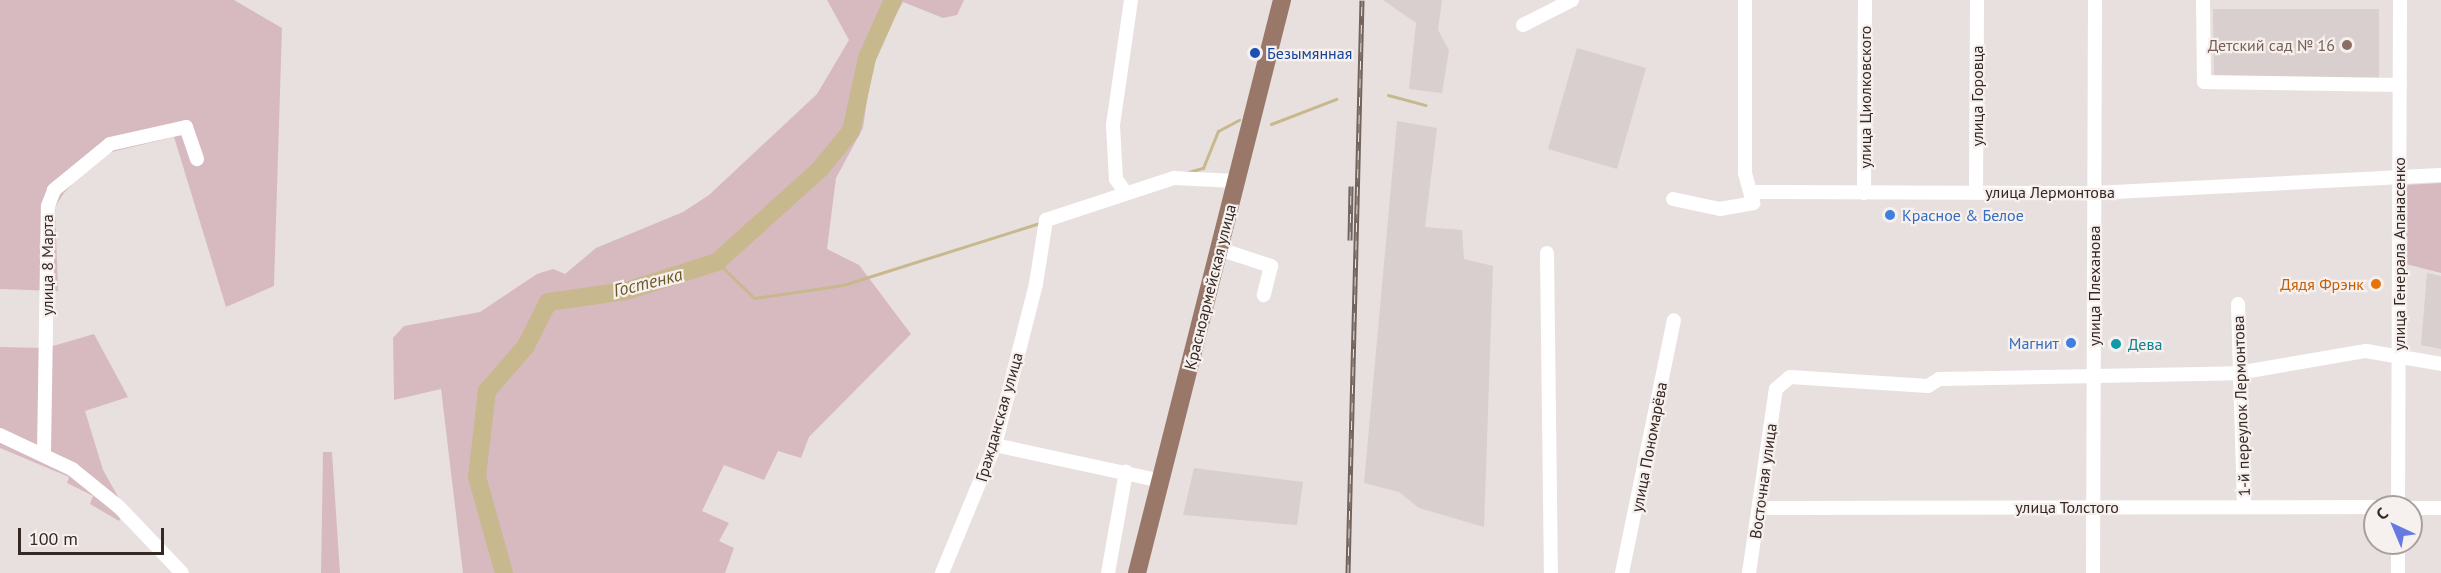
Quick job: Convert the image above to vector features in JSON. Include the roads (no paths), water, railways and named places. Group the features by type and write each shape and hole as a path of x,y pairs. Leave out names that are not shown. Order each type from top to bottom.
{"main road":[{"name":"Красноармейская улица","path":"1137,573 1282,0"}],"street":[{"path":"1131,0 1113,125 1116,179 1126,193 1174,178 1236,181"},
{"path":"1523,25 1572,0"},
{"path":"1673,199 1696,207 1737,209 1753,203 1753,192 1745,173 1745,0"},
{"name":"улица Циолковского","path":"1864,193 1866,0"},
{"name":"улица Горовца","path":"1976,192 1977,0"},
{"name":"улица Плеханова","path":"2093,573 2095,0"},
{"path":"2203,0 2204,82 2400,85"},
{"name":"улица Генерала Апанасенко","path":"2398,495 2400,0"},
{"name":"улица 8 Марта","path":"44,453 48,206 54,190 110,144 186,127 197,159"},
{"name":"улица Лермонтова","path":"1753,192 2095,193 2441,175"},
{"name":"Гражданская улица","path":"942,573 995,445 1035,290 1046,220 1126,193"},
{"path":"1219,249 1272,266 1264,295"},
{"path":"1547,253 1551,573"},
{"name":"1-й переулок Лермонтова","path":"2238,304 2238,373 2244,507"},
{"name":"улица Пономарёва","path":"1622,573 1674,320"},
{"path":"2094,375 2238,373 2366,351 2441,364"},
{"name":"Восточная улица","path":"1749,573 1776,389 1790,377 1928,386 1939,379 2094,375"},
{"path":"0,435 44,453 119,507 182,573"},
{"path":"995,445 1161,481"},
{"path":"1108,573 1126,472"},
{"name":"улица Толстого","path":"1760,508 2363,507"},
{"path":"2423,507 2441,508"},
{"path":"2398,555 2398,573"}],"waterway":[{"name":"Гостенка","path":"504,573 477,477 487,391 526,346 548,302 626,291 717,262 820,169 851,131 867,58 893,0"},
{"path":"1388,95 1426,105"},
{"path":"1271,124 1336,99"},
{"path":"1185,173 1203,168 1218,131 1239,120"},
{"path":"717,262 754,298 843,285 1040,223"}],"railway":[{"path":"1348,573 1362,0"},
{"path":"1350,240 1351,186"}],"place":[{"name":"Детский сад № 16","path":"2347,45"},
{"name":"Безымянная","path":"1255,53"},
{"name":"Красное & Белое","path":"1890,215"},
{"name":"Дядя Фрэнк","path":"2376,284"},
{"name":"Магнит","path":"2071,343"},
{"name":"Дева","path":"2116,344"}]}
